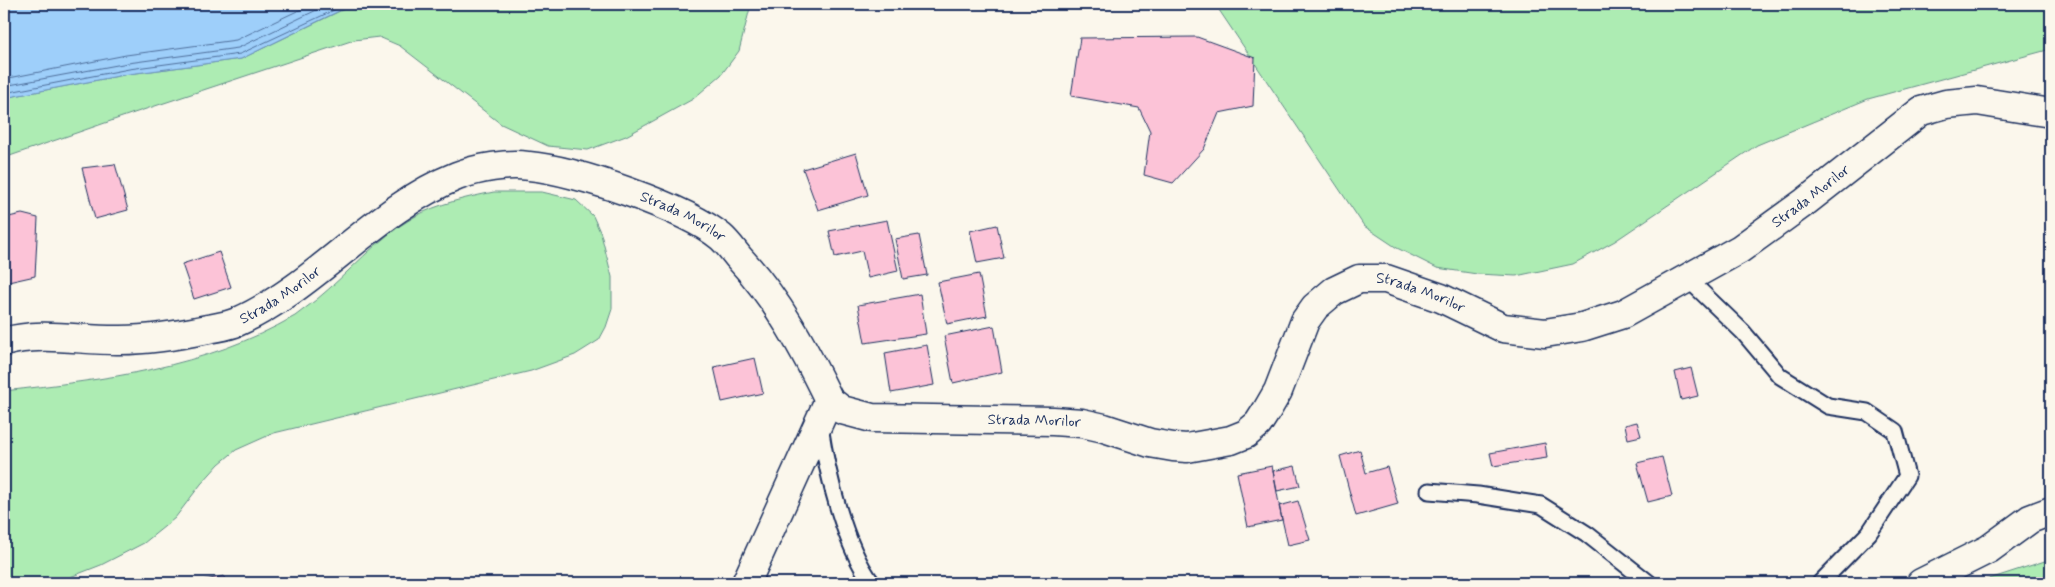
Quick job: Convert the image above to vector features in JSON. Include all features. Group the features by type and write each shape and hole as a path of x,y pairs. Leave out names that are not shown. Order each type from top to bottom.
{"street":[{"name":"Strada Morilor","path":"4,342 14,339 58,336 120,340 178,336 235,323 298,287 366,232 419,196 458,176 495,167 528,165 565,173 631,194 687,217 721,237 774,300 824,410 842,410 872,418 1082,423 1150,443 1187,448 1231,440 1246,434 1258,424 1278,390 1305,321 1315,307 1334,291 1359,280 1386,279 1441,298 1503,328 1545,334 1582,327 1622,314 1688,279 1747,244 1805,202 1921,111 1946,104 1976,101 2051,113"},
{"path":"746,583 824,410"},
{"path":"1921,583 1988,549 2030,518 2051,511"}],"lane":[{"path":"1688,279 1743,332 1780,376 1828,406 1867,412 1895,431 1907,476 1869,533 1820,583"},
{"path":"824,410 824,453 845,529 861,568 872,583"},
{"path":"1429,491 1478,495 1541,505 1587,534 1649,583"}],"green space":[{"path":"368,4 751,4 739,51 721,75 693,99 626,136 588,150 548,146 501,124 400,46 379,37 354,40 4,158 4,98 129,74 241,59 342,10"},
{"path":"1215,4 2051,4 2051,49 1868,99 1757,145 1615,241 1573,264 1516,276 1477,274 1437,268 1397,248 1364,226"},
{"path":"494,192 542,192 576,200 593,216 601,234 612,277 612,309 599,340 575,355 531,371 274,433 236,450 219,464 175,518 144,543 101,565 55,583 4,583 4,391 80,382 154,369 190,360 260,334 295,316 328,290 388,235 414,217 443,205"},
{"path":"2051,559 2051,583 1977,583"}],"water":[{"path":"4,4 368,4 341,10 241,59 129,74 4,98"}],"building":[{"path":"1197,37 1255,58 1253,106 1219,113 1204,149 1173,183 1144,175 1150,131 1139,108 1071,96 1080,38"},
{"path":"856,153 868,195 818,210 803,169"},
{"path":"115,164 128,210 95,219 82,168"},
{"path":"22,214 38,218 35,276 4,283 4,218"},
{"path":"887,220 898,271 868,278 862,251 835,257 829,231"},
{"path":"997,225 1004,258 977,263 970,231"},
{"path":"919,235 927,275 903,279 895,239"},
{"path":"219,252 231,287 194,299 182,264"},
{"path":"979,274 987,316 947,324 938,282"},
{"path":"920,294 926,334 865,343 858,305"},
{"path":"994,326 1002,372 953,383 944,336"},
{"path":"927,345 934,385 891,393 885,353"},
{"path":"755,358 763,393 722,402 714,367"},
{"path":"1691,368 1698,396 1681,400 1675,372"},
{"path":"1637,422 1641,436 1628,439 1625,425"},
{"path":"1545,443 1547,458 1493,466 1490,453"},
{"path":"1360,450 1366,473 1387,467 1398,504 1356,516 1340,456"},
{"path":"1662,457 1672,496 1648,502 1637,463"},
{"path":"1272,466 1282,520 1248,527 1237,473"},
{"path":"1295,466 1300,486 1277,491 1273,471"},
{"path":"1298,501 1310,540 1288,545 1279,506"},
{"path":"224,576 225,583 192,583"}]}
